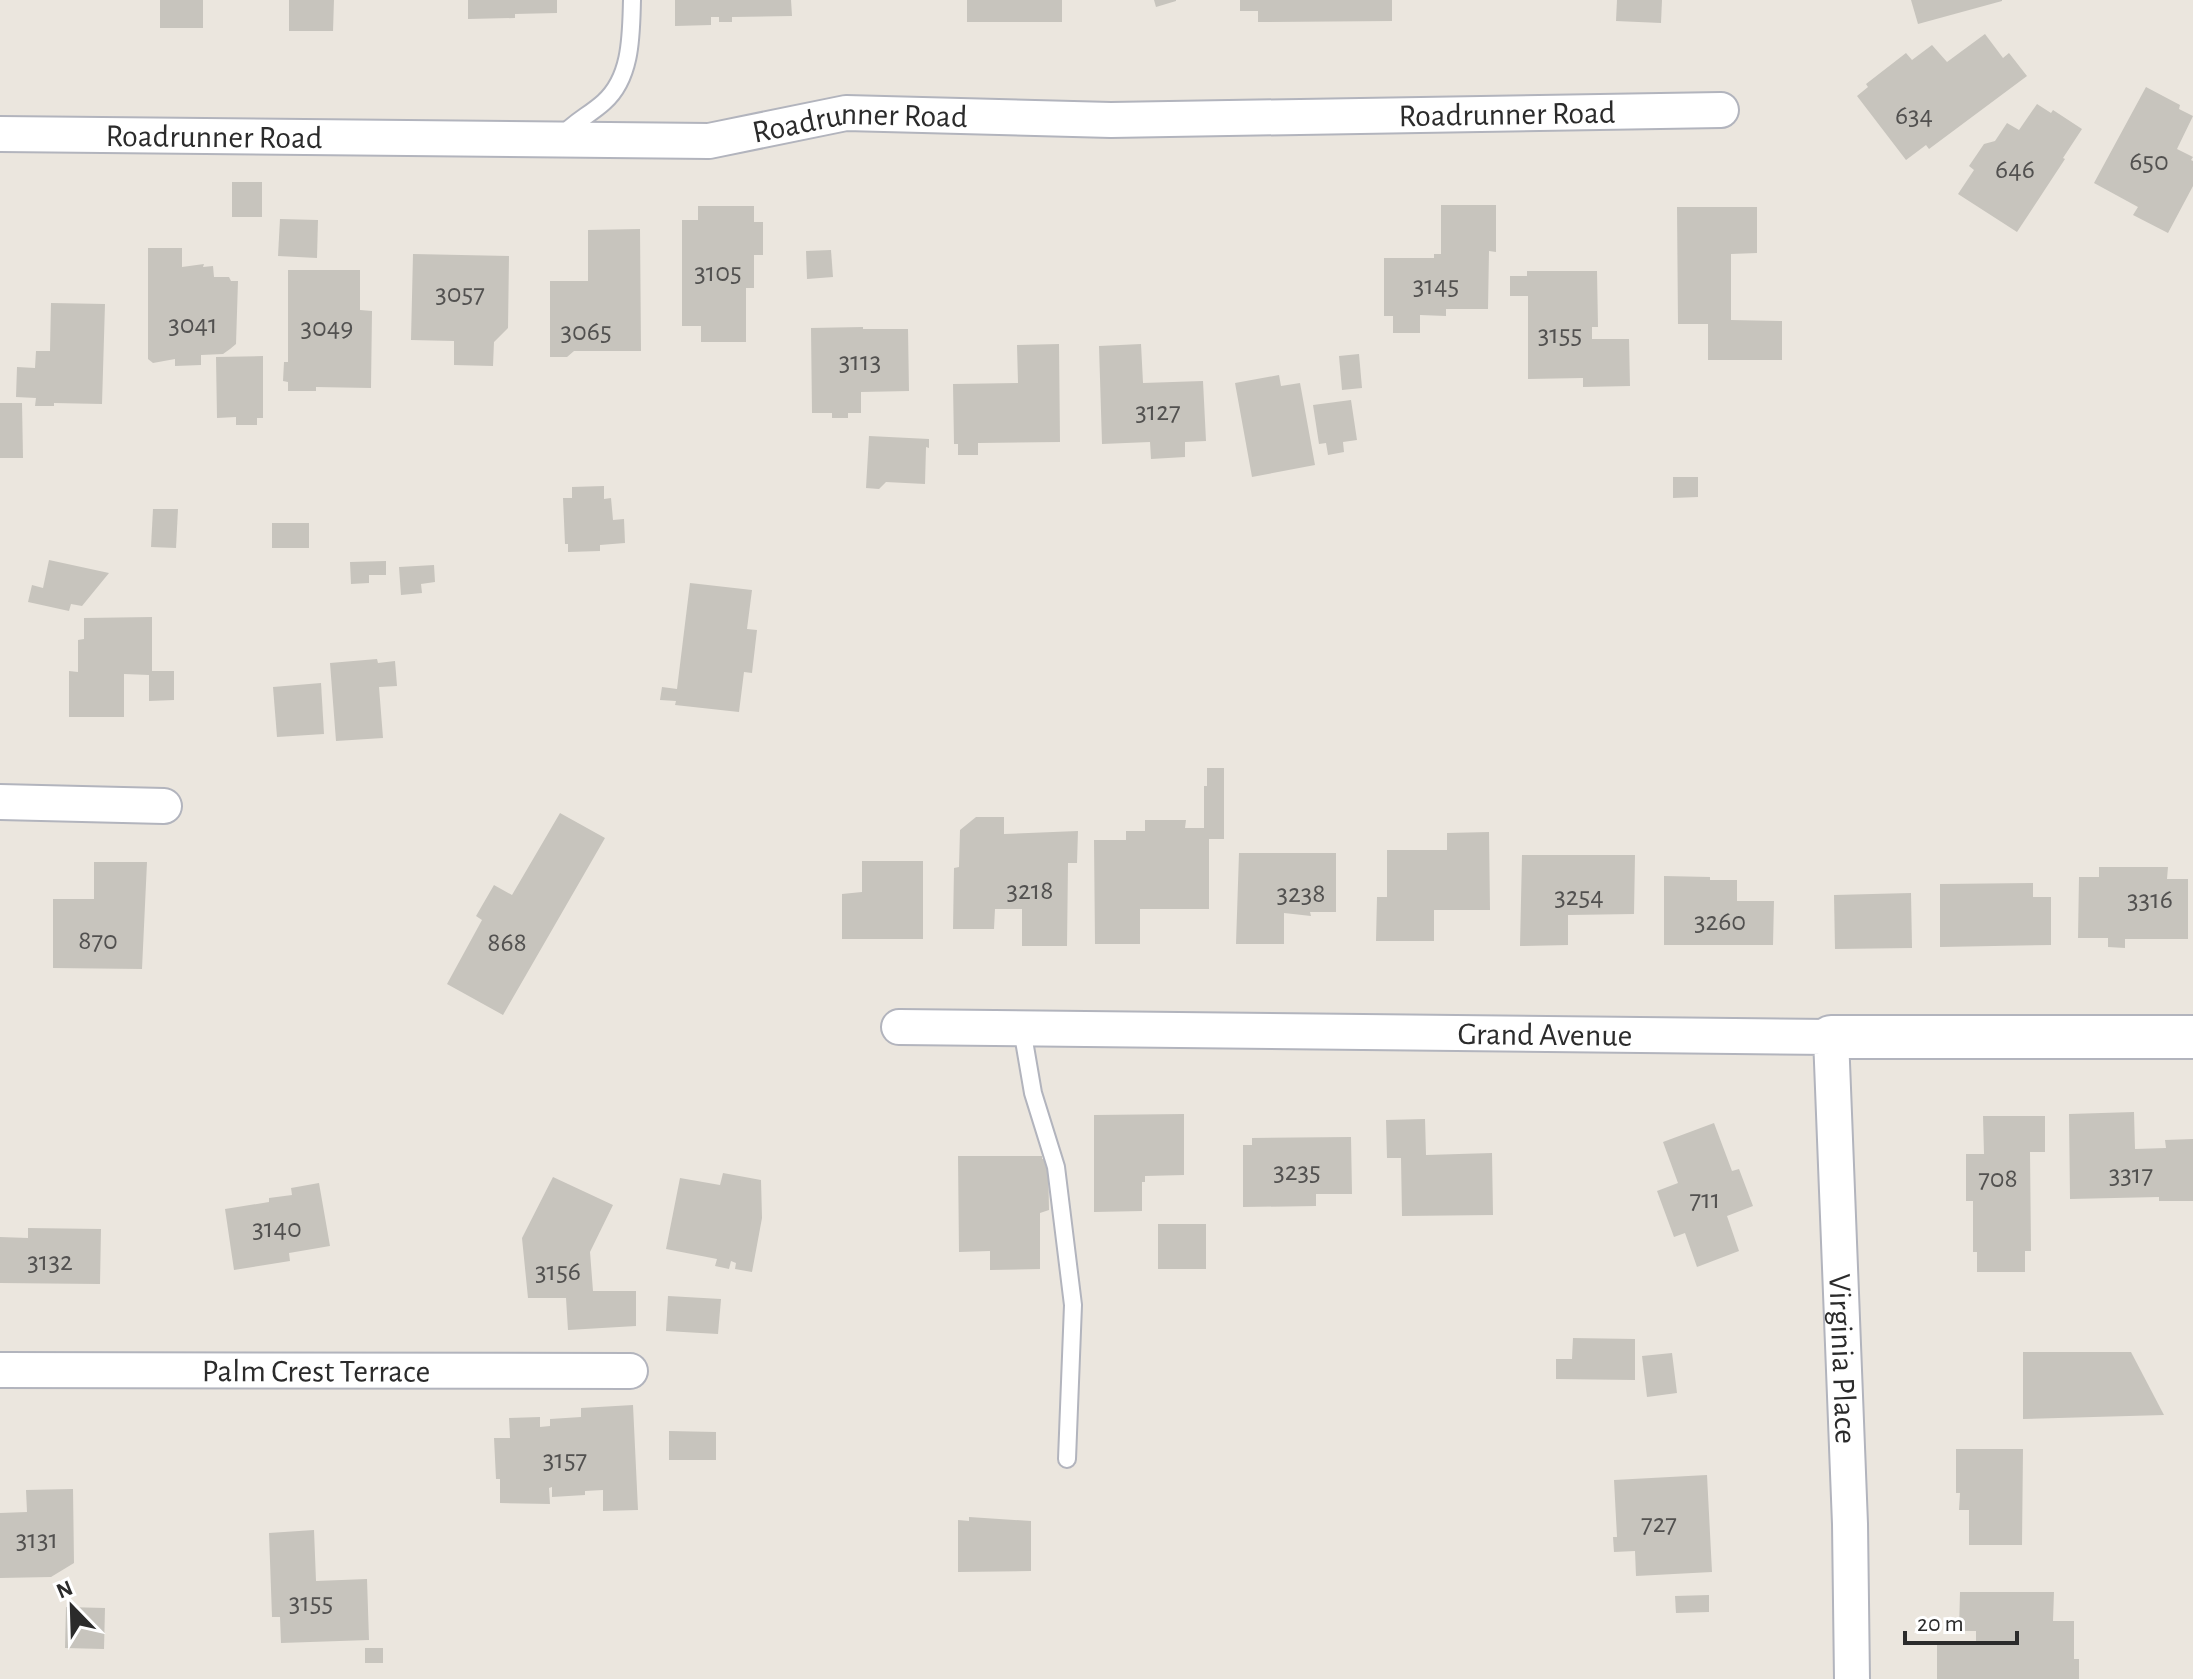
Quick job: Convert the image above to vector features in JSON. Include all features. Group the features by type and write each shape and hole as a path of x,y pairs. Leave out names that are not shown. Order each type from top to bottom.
{"street":[{"name":"Roadrunner Road","path":"0,134 709,141 846,113 1111,120 1721,110"},
{"path":"0,802 164,806"},
{"name":"Grand Avenue","path":"899,1027 1831,1037 2193,1037"},
{"name":"Virginia Place","path":"1831,1037 1850,1524 1852,1679"},
{"name":"Palm Crest Terrace","path":"0,1370 630,1371"}],"lane":[{"path":"559,139 575,122 606,100 621,78 630,46 632,0"},
{"path":"1022,1029 1033,1093 1056,1167 1073,1305 1067,1459"}],"building":[{"path":"160,0 203,0 203,28 160,28"},
{"path":"289,0 334,0 333,31 289,31"},
{"path":"468,0 557,0 557,13 468,19"},
{"path":"675,0 791,0 792,16 732,17 732,22 719,22 719,17 711,17 711,25 675,26"},
{"path":"967,0 1062,0 1062,22 967,22"},
{"path":"1154,0 1176,0 1176,1 1156,7"},
{"path":"1240,0 1392,0 1392,21 1258,22 1258,11 1240,11"},
{"path":"1617,0 1662,0 1661,23 1616,21"},
{"path":"1911,0 2002,0 2002,1 1918,24"},
{"path":"1985,34 2003,58 2009,53 2027,76 1929,149 1926,145 1906,160 1857,96 1868,87 1866,84 1906,53 1912,60 1932,45 1947,62"},
{"path":"2146,87 2180,105 2179,109 2193,116 2177,149 2193,157 2193,186 2168,233 2133,215 2138,207 2094,183"},
{"path":"2037,104 2051,113 2053,110 2082,129 2017,232 1958,194 1974,170 1969,166 1984,144 1995,141 2007,123 2019,130"},
{"path":"232,182 262,182 262,217 232,217"},
{"path":"1441,205 1496,205 1496,252 1489,251 1488,309 1446,309 1446,316 1420,315 1420,333 1393,333 1393,316 1384,316 1384,258 1434,258 1434,254 1441,254"},
{"path":"698,206 754,206 754,222 763,222 763,255 754,255 754,288 746,288 746,342 701,342 701,326 682,326 682,220 698,220"},
{"path":"1677,207 1757,207 1757,253 1731,254 1731,320 1782,321 1782,360 1708,360 1708,324 1678,324"},
{"path":"280,219 318,220 317,258 278,256"},
{"path":"640,229 641,351 574,351 567,357 550,357 550,281 588,281 588,230"},
{"path":"148,248 182,248 182,267 213,266 214,277 229,277 231,281 238,281 236,344 223,354 201,355 201,365 175,366 175,359 153,363 148,359"},
{"path":"831,250 833,277 807,279 806,251"},
{"path":"413,254 509,256 508,328 494,342 493,366 454,365 454,341 411,340"},
{"path":"288,270 360,270 360,310 372,311 371,388 316,387 316,391 288,391 288,382 283,381 284,362 288,362"},
{"path":"1527,271 1597,271 1598,327 1592,327 1592,339 1629,339 1630,386 1583,387 1583,378 1528,379 1528,296 1510,296 1510,276 1527,276"},
{"path":"51,303 105,304 102,404 54,403 54,406 35,406 36,398 16,397 17,367 35,368 36,351 50,351"},
{"path":"811,328 908,329 909,391 861,392 861,413 848,413 848,418 832,418 832,413 812,413"},
{"path":"1059,344 1060,442 978,443 978,455 958,455 958,444 954,444 953,384 1018,383 1017,345"},
{"path":"1141,344 1143,383 1203,381 1206,441 1185,442 1185,457 1151,459 1150,442 1102,444 1099,346"},
{"path":"1359,354 1362,388 1342,390 1339,356"},
{"path":"263,356 263,418 257,418 257,425 236,425 236,417 217,418 216,357"},
{"path":"1279,375 1281,386 1300,383 1315,465 1252,477 1235,383"},
{"path":"1351,400 1357,440 1343,442 1344,452 1328,455 1326,443 1319,444 1313,405"},
{"path":"0,403 22,403 23,458 0,458"},
{"path":"869,436 929,439 925,484 886,482 879,489 866,488"},
{"path":"1673,477 1698,477 1698,497 1673,498"},
{"path":"604,486 604,499 611,498 613,520 624,519 625,543 600,545 600,551 568,552 563,498 572,498 572,487"},
{"path":"153,509 178,509 176,548 151,547"},
{"path":"272,523 309,523 309,548 272,548"},
{"path":"49,560 109,573 82,606 71,604 69,611 28,602 32,585 43,588"},
{"path":"386,561 386,575 369,575 369,583 351,584 350,562"},
{"path":"434,565 435,582 421,584 422,593 401,595 399,567"},
{"path":"690,583 752,590 747,629 757,630 752,673 744,672 739,712 675,705 676,701 660,700 662,687 677,689"},
{"path":"152,617 152,671 174,671 174,700 149,701 149,675 124,674 124,717 69,717 69,671 78,672 78,640 84,639 84,618"},
{"path":"377,659 378,663 395,661 397,686 379,687 383,738 336,741 330,663"},
{"path":"321,683 324,734 277,737 273,687"},
{"path":"1207,768 1224,768 1224,839 1209,839 1209,909 1140,909 1140,944 1095,944 1094,840 1126,840 1126,831 1145,831 1145,820 1186,820 1185,828 1204,828"},
{"path":"560,813 605,838 503,1015 447,984 482,920 476,916 494,885 512,895"},
{"path":"976,817 1004,817 1004,834 1078,831 1077,863 1068,863 1067,946 1022,946 1022,909 995,909 994,929 953,929 954,868 959,867 960,830"},
{"path":"1489,832 1490,910 1434,910 1434,941 1376,941 1377,897 1387,897 1387,850 1447,850 1447,833"},
{"path":"1239,853 1336,853 1336,912 1310,912 1311,916 1284,913 1284,944 1236,944"},
{"path":"1522,855 1635,855 1634,914 1568,915 1568,945 1520,946"},
{"path":"862,861 923,861 923,939 842,939 842,894 862,892"},
{"path":"94,862 147,862 142,969 53,968 53,899 94,899"},
{"path":"2099,867 2168,867 2167,879 2188,879 2188,939 2125,939 2125,948 2108,947 2108,938 2078,938 2079,877 2099,877"},
{"path":"1664,876 1737,880 1737,901 1774,901 1773,945 1664,945"},
{"path":"2033,883 2033,897 2051,897 2051,945 1940,947 1940,884"},
{"path":"1911,893 1912,948 1835,949 1834,895"},
{"path":"2134,1112 2135,1149 2166,1148 2165,1140 2193,1139 2193,1201 2159,1201 2159,1197 2070,1199 2069,1114"},
{"path":"1184,1114 1184,1175 1145,1176 1145,1182 1142,1182 1142,1211 1094,1212 1094,1115"},
{"path":"1983,1116 2045,1116 2045,1152 2030,1152 2031,1251 2025,1251 2025,1272 1977,1272 1977,1252 1973,1252 1973,1201 1966,1201 1966,1154 1984,1154"},
{"path":"1425,1119 1426,1155 1492,1153 1493,1215 1402,1216 1401,1158 1387,1158 1386,1120"},
{"path":"1714,1123 1732,1171 1739,1169 1753,1206 1727,1216 1739,1251 1697,1267 1685,1233 1674,1237 1657,1191 1678,1183 1663,1142"},
{"path":"1351,1137 1352,1194 1316,1194 1316,1206 1243,1207 1243,1145 1252,1145 1252,1138"},
{"path":"958,1156 1042,1156 1042,1159 1048,1159 1049,1210 1040,1213 1040,1269 990,1270 990,1251 959,1252"},
{"path":"723,1173 761,1180 762,1218 752,1272 735,1269 736,1263 731,1261 729,1269 715,1266 717,1259 666,1249 680,1178 720,1185"},
{"path":"553,1177 613,1205 590,1252 593,1291 636,1291 636,1326 568,1330 566,1298 528,1298 522,1238"},
{"path":"319,1183 330,1246 289,1253 290,1261 234,1270 225,1209 269,1202 269,1198 292,1195 291,1188"},
{"path":"1158,1224 1206,1224 1206,1269 1158,1269"},
{"path":"28,1228 101,1229 100,1284 0,1283 0,1237 28,1238"},
{"path":"668,1296 721,1299 718,1334 666,1331"},
{"path":"1573,1338 1635,1339 1635,1380 1556,1379 1556,1359 1572,1359"},
{"path":"2023,1352 2131,1352 2164,1415 2023,1419"},
{"path":"1672,1353 1677,1393 1647,1397 1642,1356"},
{"path":"633,1405 638,1510 603,1511 603,1490 585,1491 585,1495 552,1497 552,1487 549,1488 550,1504 500,1503 494,1438 510,1438 509,1418 540,1417 540,1427 550,1426 550,1419 581,1417 581,1408"},
{"path":"669,1431 716,1432 716,1460 669,1460"},
{"path":"1956,1449 2023,1449 2022,1545 1969,1545 1969,1510 1959,1510 1960,1493 1956,1493"},
{"path":"1707,1475 1712,1572 1636,1576 1635,1551 1614,1552 1613,1537 1617,1537 1614,1480"},
{"path":"73,1489 74,1563 51,1577 0,1578 0,1513 27,1512 26,1490"},
{"path":"969,1517 1031,1521 1031,1571 958,1572 958,1520 969,1521"},
{"path":"314,1530 316,1581 367,1579 369,1640 281,1643 280,1617 272,1617 269,1533"},
{"path":"1960,1592 2054,1592 2053,1621 2074,1621 2074,1659 2079,1659 2079,1679 1937,1679 1937,1642 1976,1643 1976,1631 1959,1631"},
{"path":"1709,1595 1709,1612 1676,1613 1675,1596"},
{"path":"66,1607 105,1608 104,1649 65,1648"},
{"path":"365,1648 383,1648 383,1663 365,1663"}]}
